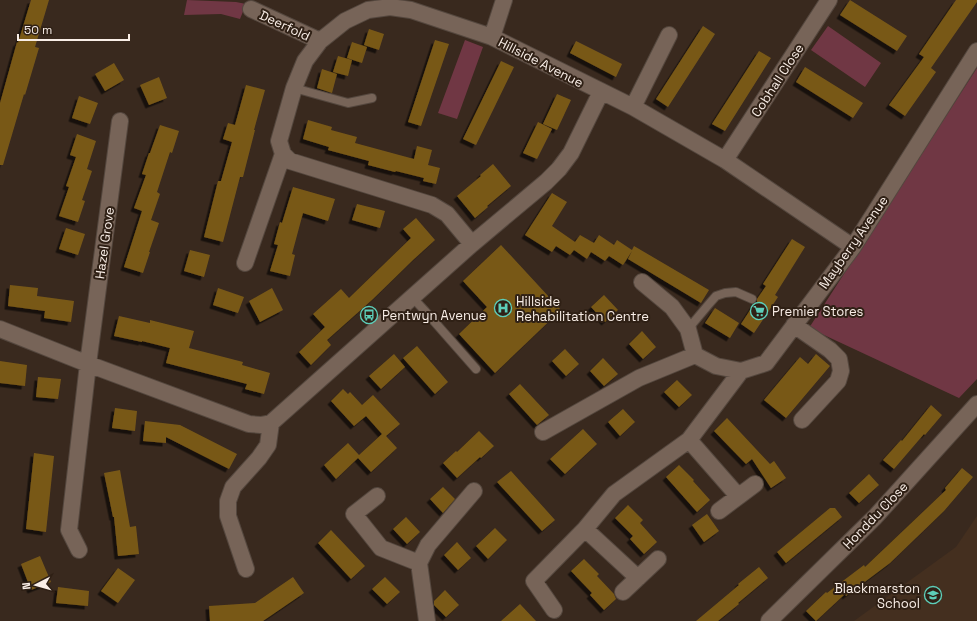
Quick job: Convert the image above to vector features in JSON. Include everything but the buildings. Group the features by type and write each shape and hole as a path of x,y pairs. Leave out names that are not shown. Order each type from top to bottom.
{"street":[{"path":"492,37 504,0"},
{"name":"Cobhall Close","path":"725,160 829,0"},
{"name":"Hillside Avenue","path":"245,262 283,154 279,141 294,88 305,61 320,41 345,21 368,10 390,7 411,10 492,37 633,107 725,160 853,247"},
{"name":"Deerfold","path":"251,9 320,41"},
{"path":"633,107 669,36"},
{"name":"Mayberry Avenue","path":"695,355 716,366 741,371 766,363 853,247 977,52"},
{"path":"0,329 88,364 249,424 261,425 271,423 472,244 546,182 559,169 571,153 602,92"},
{"name":"Hazel Grove","path":"78,550 69,530 88,364 120,121"},
{"path":"283,154 290,161 432,205 447,214 472,244"},
{"path":"543,432 639,378 695,355 688,329 672,307 642,282"},
{"path":"794,325 830,350 839,359 841,371 838,381 802,420"},
{"path":"554,610 534,581 585,529 614,494 689,440 741,371"},
{"name":"Honddu Close","path":"769,621 875,517 977,404"},
{"path":"246,569 228,516 228,501 233,487 259,458 268,445 271,423"},
{"path":"689,440 738,496"},
{"path":"719,511 755,484"},
{"path":"427,621 419,563 428,545 474,491"},
{"path":"377,496 354,514 381,548 419,563"},
{"path":"585,529 638,578"},
{"path":"623,592 658,559"}],"lane":[{"path":"294,88 348,103 372,98"},
{"path":"688,329 716,296 736,292 752,299"},
{"path":"412,297 476,369"}],"shaded area":[{"path":"187,0 236,2 246,4 240,19 221,14 184,15"},
{"path":"828,26 881,63 865,87 811,50"},
{"path":"465,40 483,47 457,119 438,113"},
{"path":"977,68 977,379 959,398 809,328"},
{"name":"Blackmarston School","path":"977,516 977,621 854,621 956,547"}],"place":[{"name":"Hillside Rehabilitation Centre","path":"503,308"},
{"name":"Premier Stores","path":"759,311"},
{"name":"Pentwyn Avenue","path":"369,315"},
{"name":"Blackmarston School","path":"933,595"}]}
